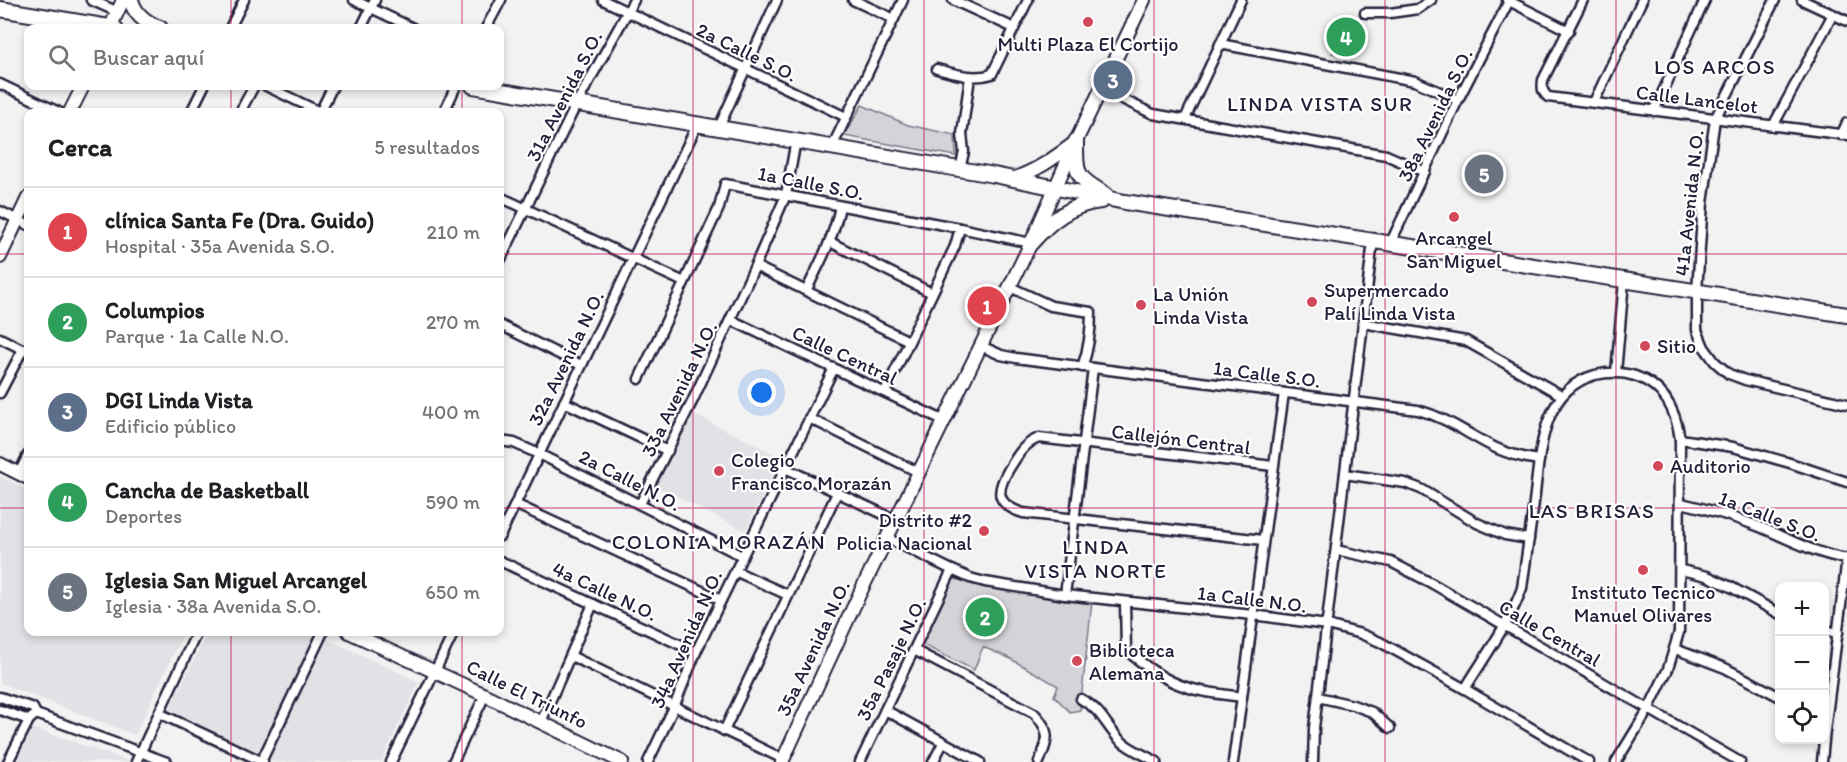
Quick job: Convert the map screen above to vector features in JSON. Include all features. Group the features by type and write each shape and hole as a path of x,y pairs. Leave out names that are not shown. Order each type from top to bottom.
{"main road":[{"path":"112,24 123,0"},
{"path":"131,0 139,16 151,24"},
{"path":"1031,243 1076,141 1144,0"},
{"path":"0,9 87,24"},
{"path":"72,108 81,90"},
{"path":"497,90 1012,178 1112,200 1847,315"},
{"path":"1012,178 1045,165 1076,141"},
{"path":"1076,141 1078,174 1112,200"},
{"path":"1031,243 1056,218 1072,208 1089,202 1112,200"},
{"path":"0,257 23,222"},
{"name":"35a Avenida N.O.","path":"782,761 859,595 1031,243"},
{"path":"0,464 24,475"},
{"name":"Calle El Triunfo","path":"358,636 540,722 603,758 622,762"}],"street":[{"path":"91,0 118,12"},
{"path":"233,24 244,0"},
{"path":"354,0 373,4 406,24"},
{"path":"488,24 501,0"},
{"name":"2a Calle S.O.","path":"603,0 846,117"},
{"name":"31a Avenida S.O.","path":"504,253 577,103 634,0"},
{"path":"719,127 777,0"},
{"path":"853,0 894,19"},
{"path":"832,147 903,0"},
{"path":"953,0 967,3 1014,28"},
{"path":"937,69 970,77 992,75 1028,0"},
{"path":"1185,119 1241,0"},
{"path":"1365,13 1390,13 1418,9 1431,0"},
{"path":"1508,1 1569,31 1583,0"},
{"path":"1594,102 1642,0"},
{"path":"1654,111 1705,0"},
{"name":"41a Avenida N.O.","path":"1697,291 1703,203 1715,118 1775,0"},
{"path":"1802,0 1847,21"},
{"name":"38a Avenida S.O.","path":"1390,244 1508,1"},
{"path":"363,24 373,4"},
{"path":"1773,126 1833,14"},
{"name":"Calle Lancelot","path":"1569,31 1543,80 1543,93 1548,97 1844,135"},
{"path":"1220,44 1415,81 1458,100"},
{"path":"960,169 964,152 962,134 970,77"},
{"path":"0,84 51,108"},
{"path":"1101,89 1153,114 1386,155 1425,172"},
{"path":"193,108 202,90"},
{"path":"242,108 252,90"},
{"path":"274,90 312,108"},
{"path":"322,108 331,90"},
{"path":"446,108 454,90"},
{"name":"32a Avenida N.O.","path":"504,527 698,123"},
{"path":"1844,135 1847,123"},
{"name":"33a Avenida N.O.","path":"640,504 731,320 786,195 796,141"},
{"name":"1a Calle S.O.","path":"684,282 719,208 725,184 1031,243"},
{"path":"504,198 684,282 639,379"},
{"path":"806,291 830,242 840,206"},
{"path":"0,211 23,222"},
{"path":"885,392 955,246 960,228"},
{"path":"1313,762 1312,745 1373,241"},
{"path":"830,242 932,294"},
{"path":"755,266 909,341"},
{"path":"1616,373 1624,280"},
{"path":"1010,287 1051,306 1091,312 1089,340 1082,367"},
{"path":"1697,291 1697,330 1704,347 1715,362 1729,374 1745,381 1847,404"},
{"name":"Calle Central","path":"731,320 945,421"},
{"path":"1363,323 1466,341 1561,395"},
{"path":"504,328 581,365"},
{"path":"0,338 24,350"},
{"name":"1a Calle S.O.","path":"981,346 1016,358 1418,410 1436,415 1497,449 1519,457 1539,460"},
{"path":"0,393 24,354"},
{"name":"34a Avenida N.O.","path":"648,762 674,707 696,652 834,368"},
{"path":"1065,595 1093,368"},
{"path":"1464,689 1504,626 1522,588 1539,460 1550,414 1561,395 1586,378 1601,373 1636,376 1654,386 1668,401 1677,419 1680,440 1681,503 1679,632 1668,669 1648,710 1616,762"},
{"path":"1233,762 1284,393"},
{"path":"564,402 668,451"},
{"path":"809,418 920,473"},
{"path":"1084,444 1039,438 1029,442 1021,450 1001,483 999,492 1004,504 1023,513 1263,540"},
{"path":"1680,440 1733,447 1847,482"},
{"name":"2a Calle N.O.","path":"504,442 539,454 742,556"},
{"name":"Callejón Central","path":"1084,444 1274,466"},
{"path":"785,468 896,520"},
{"path":"1345,474 1405,483 1421,489 1477,523 1505,535 1529,539"},
{"path":"724,731 837,493"},
{"name":"1a Calle S.O.","path":"1681,503 1711,510 1759,527 1817,552 1847,558"},
{"path":"514,504 721,600"},
{"name":"1a Calle N.O.","path":"888,538 952,570 985,582 1065,595 1327,625 1361,634 1380,642 1464,689 1589,762"},
{"name":"Calle Central","path":"1336,550 1391,562 1433,584 1740,762"},
{"path":"1829,692 1847,558"},
{"name":"4a Calle N.O.","path":"504,563 696,652"},
{"name":"35a Pasaje N.O.","path":"860,762 952,570"},
{"path":"1681,570 1707,576 1775,612"},
{"path":"735,571 788,594"},
{"path":"1125,602 1126,650 1167,680 1187,688 1242,697"},
{"path":"540,722 593,604"},
{"path":"1829,631 1838,633"},
{"path":"136,762 195,636"},
{"path":"159,713 262,762 321,636"},
{"path":"391,762 452,636"},
{"path":"1675,649 1725,668 1775,695"},
{"path":"914,651 1034,713 1043,722 1048,736 1040,762"},
{"path":"571,656 782,761"},
{"path":"453,762 485,695"},
{"path":"0,697 33,708 32,717 8,762"},
{"path":"1318,697 1372,712 1390,728"},
{"path":"1081,699 1092,705 1102,715 1120,741 1157,762"},
{"path":"885,710 980,762"},
{"path":"0,711 32,717 167,762"},
{"path":"933,762 943,743"},
{"path":"1822,762 1824,744"}],"shaded area":[{"path":"1338,17 1359,21 1353,56 1332,53"},
{"path":"862,105 908,125 955,135 956,156 844,136"},
{"name":"Colegio Francisco Morazán","path":"693,414 781,457 745,531 656,486"},
{"path":"0,476 24,488 24,636 182,636 135,735 0,683"},
{"path":"952,578 983,587 1092,602 1080,710 1070,712 1054,696 1058,686 1009,658 983,647 974,670 921,644"},
{"path":"206,636 323,636 419,682 381,762 275,762 167,713"},
{"path":"33,728 131,762 17,762"}],"place":[{"name":"Multi Plaza El Cortijo","path":"1088,22"},
{"name":"Cancha de Basketball","path":"1346,37"},
{"name":"DGI Linda Vista","path":"1113,80"},
{"name":"Iglesia San Miguel Arcangel","path":"1484,174"},
{"name":"Arcangel San Miguel","path":"1454,217"},
{"name":"Supermercado Palí Linda Vista","path":"1312,302"},
{"name":"La Unión Linda Vista","path":"1141,305"},
{"name":"clínica Santa Fe (Dra. Guido)","path":"987,306"},
{"name":"Sitio","path":"1645,346"},
{"name":"Auditorio","path":"1658,466"},
{"name":"Colegio Francisco Morazán","path":"719,471"},
{"name":"Distrito #2 Policia Nacional","path":"984,531"},
{"name":"Instituto Tecnico Manuel Olivares","path":"1643,570"},
{"name":"Columpios","path":"985,617"},
{"name":"Biblioteca Alemana","path":"1077,661"}],"district":[{"name":"LOS ARCOS","path":"1715,66"},
{"name":"LINDA VISTA SUR","path":"1320,103"},
{"name":"LAS BRISAS","path":"1592,510"},
{"name":"COLONIA MORAZÁN","path":"719,541"},
{"name":"LINDA VISTA NORTE","path":"1096,558"}]}
